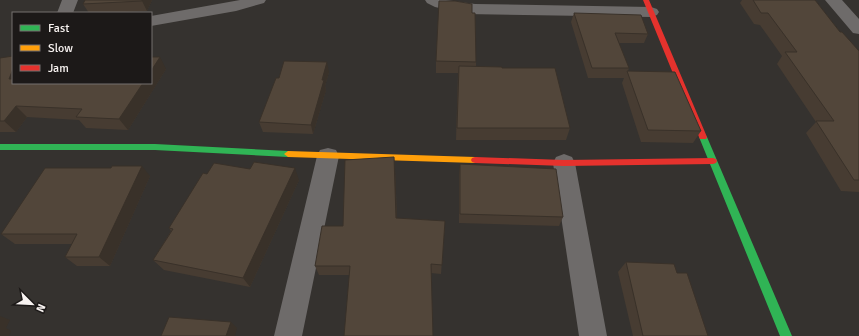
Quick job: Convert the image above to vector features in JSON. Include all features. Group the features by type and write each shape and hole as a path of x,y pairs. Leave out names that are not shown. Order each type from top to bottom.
{"street":[{"path":"65,12 70,0"},
{"path":"152,21 236,6 258,0"},
{"path":"433,0 452,7 493,5 648,6 786,336"},
{"path":"833,0 859,29"},
{"path":"0,148 154,147 328,156 564,163 713,161"},
{"path":"288,336 328,156"},
{"path":"564,163 593,336"}],"building":[{"path":"85,0 142,0 142,1 83,4"},
{"path":"753,0 815,0 840,32 842,32 859,51 859,180 854,180 816,121 834,121 785,52 797,52 768,13 761,13"},
{"path":"439,1 455,1 472,4 472,13 475,13 476,62 436,61"},
{"path":"574,13 641,15 648,34 615,33 629,68 592,68"},
{"path":"12,56 12,72 9,79 12,79 12,84 142,84 119,119 76,117 82,109 16,106 4,121 0,121 0,58"},
{"path":"152,57 160,57 152,69"},
{"path":"284,61 327,62 322,80 324,80 311,125 259,122 276,78 279,78"},
{"path":"459,66 555,68 570,128 457,128"},
{"path":"627,71 675,72 701,131 648,130"},
{"path":"394,157 396,218 445,221 442,265 431,264 433,336 344,336 350,266 315,266 322,226 343,226 345,160"},
{"path":"254,162 295,168 243,278 153,260 173,229 169,228 203,173 207,174 214,163 250,169"},
{"path":"460,164 556,169 563,217 460,214"},
{"path":"112,166 142,166 99,257 65,257 77,234 1,234 45,168 111,168"},
{"path":"626,262 674,264 677,273 687,273 708,336 643,336"},
{"path":"169,317 231,322 226,336 161,336"}],"traffic: fast":[{"path":"703,137 786,336"},
{"path":"0,147 155,147 288,154"}],"traffic: slow":[{"path":"288,154 475,160"}],"traffic: jam":[{"path":"646,0 703,137"},
{"path":"475,160 564,163 713,161"}]}
